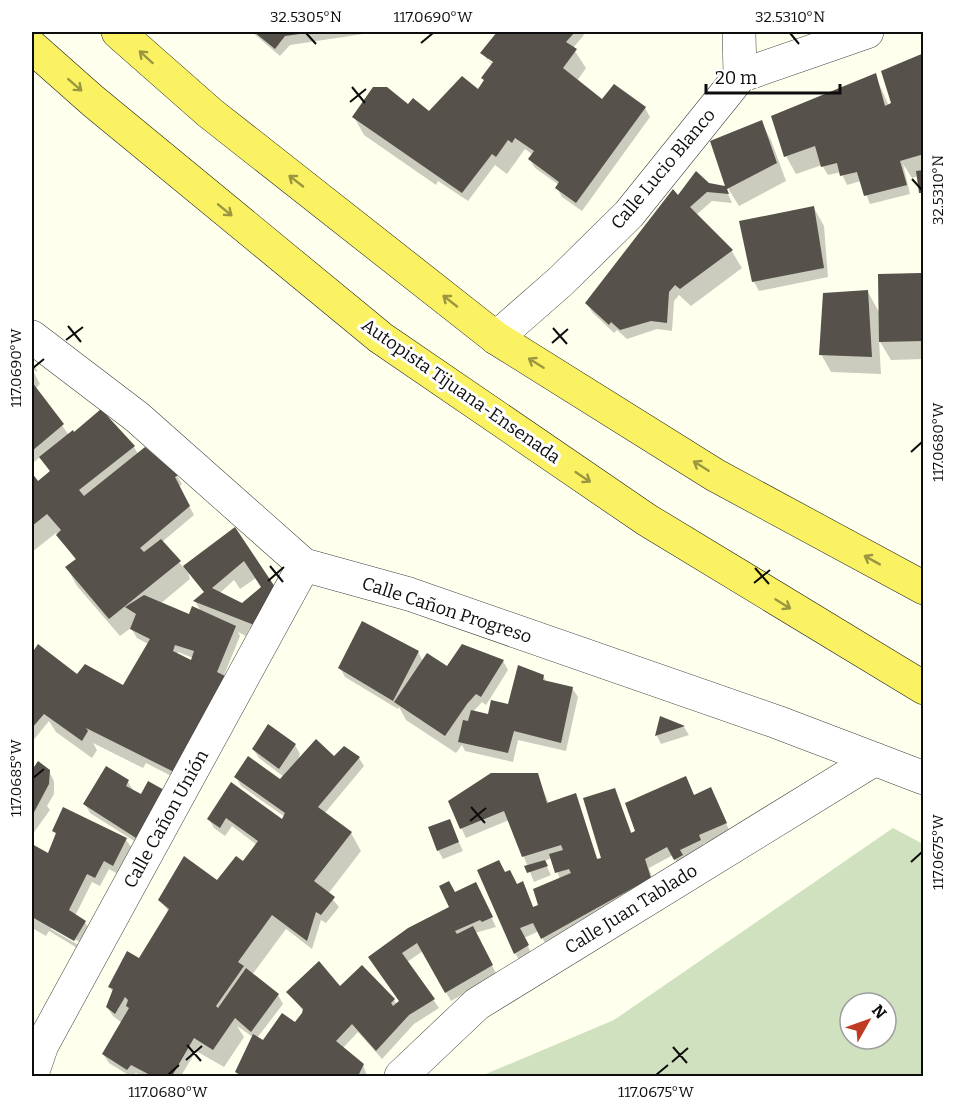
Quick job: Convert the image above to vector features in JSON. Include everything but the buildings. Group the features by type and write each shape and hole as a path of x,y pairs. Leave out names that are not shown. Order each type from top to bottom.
{"main road":[{"path":"118,32 210,113 496,338 715,475 924,588"},
{"name":"Autopista Tijuana-Ensenada","path":"32,47 93,101 381,338 647,520 924,688"}],"street":[{"path":"739,32 740,76 867,32"},
{"name":"Calle Lucio Blanco","path":"496,338 561,281 629,214 740,76"},
{"name":"Calle Cañon Progreso","path":"32,337 137,417 304,565 410,594 777,722 924,778"},
{"name":"Calle Cañon Unión","path":"32,1074 42,1045 304,565"},
{"name":"Calle Juan Tablado","path":"401,1077 477,1004 875,759"}],"green space":[{"path":"893,828 923,844 923,1076 481,1076 614,1020"}]}
